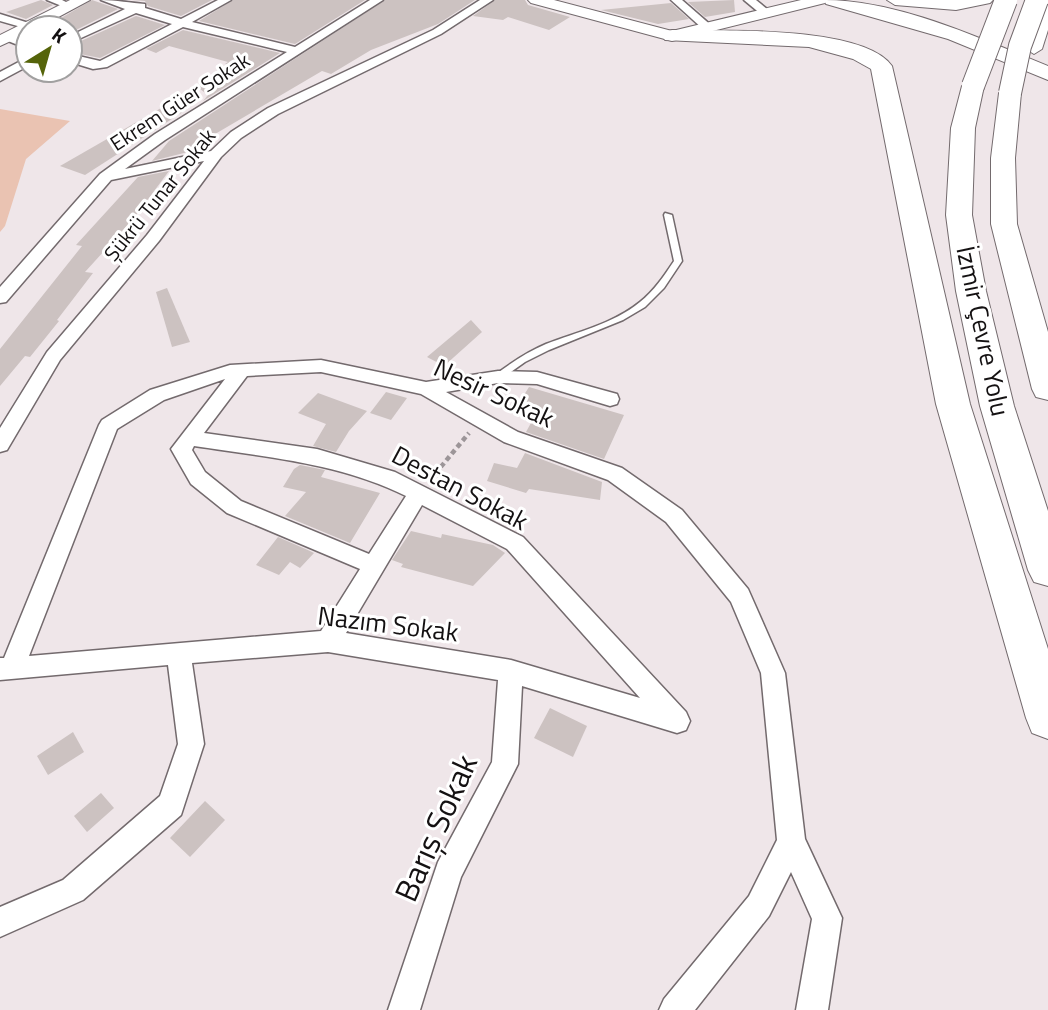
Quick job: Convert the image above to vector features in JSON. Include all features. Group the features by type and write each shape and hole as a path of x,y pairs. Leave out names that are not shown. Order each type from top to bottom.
{"highway":[{"path":"833,0 955,35 1048,72"},
{"name":"İzmir Çevre Yolu","path":"1006,0 973,86 963,128 959,215 971,291 997,405 1048,570"},
{"name":"İzmir Çevre Yolu","path":"1037,0 1020,46 1010,93 1003,159 1004,224 1048,389"},
{"path":"672,36 819,43 857,52 881,66 953,404 1048,718"},
{"path":"1034,49 1048,72"}],"main road":[{"path":"536,0 672,36 820,0"},
{"path":"895,0 956,5 985,0"},
{"path":"1034,49 1045,25 1048,2"},
{"path":"53,14 75,3"}],"street":[{"path":"52,0 75,3"},
{"path":"106,0 298,51"},
{"path":"84,33 153,0"},
{"path":"84,62 103,64 226,0"},
{"name":"Ekrem Güer Sokak","path":"0,298 105,177 160,137 378,0"},
{"name":"Şükrü Tunar Sokak","path":"0,445 52,356 153,238 216,154 236,135 272,111 437,32 488,0"},
{"path":"676,0 707,27"},
{"path":"749,0 766,13"},
{"path":"1037,0 1048,2"},
{"path":"105,177 216,154"},
{"name":"Nesir Sokak","path":"6,668 109,425 157,396 230,370 321,366 426,389 511,437 615,474 674,516 740,596 773,673 790,841"},
{"path":"242,370 181,449 198,478 234,507 375,566"},
{"path":"426,389 498,377 537,378 610,399"},
{"name":"Destan Sokak","path":"189,438 317,457 388,478 515,543 677,721"},
{"path":"328,641 418,494"},
{"name":"Nazım Sokak","path":"6,668 328,641 511,671 677,721"},
{"path":"0,922 73,890 172,805 191,744 179,654"},
{"name":"Barış Sokak","path":"404,1010 448,872 505,764 511,671"},
{"path":"676,1010 759,906 790,841"},
{"path":"790,841 827,918 812,1010"}],"lane":[{"path":"498,377 518,359 631,316 653,298 678,261 668,215"}],"path":[{"path":"418,494 481,419"}],"shaded area":[{"path":"0,109 70,121 26,159 5,226 0,232"}],"building":[{"path":"41,0 53,5 36,14 14,15 6,12"},
{"path":"92,0 118,9 84,26 84,14 68,14"},
{"path":"132,0 212,0 181,16 148,6 145,1"},
{"path":"233,0 365,0 295,44 199,21"},
{"path":"385,0 475,0 438,24 371,50 331,74 322,71 210,137 215,139 196,150 152,161 169,141"},
{"path":"495,0 525,0 528,5 570,17 549,30 508,17 503,20 473,16"},
{"path":"734,0 735,12 705,17 688,2"},
{"path":"671,3 689,19 658,24 601,10"},
{"path":"136,16 165,25 100,58 84,55 84,40"},
{"path":"183,30 280,53 203,101 208,95 196,86 231,65 225,64 228,62 169,46 156,53 146,49"},
{"path":"182,96 189,108 85,175 60,166"},
{"path":"169,171 134,218 85,272 93,273 57,320 59,321 30,357 25,356 0,386 0,349 82,246 76,245 138,177"},
{"path":"167,288 190,342 172,347 156,292"},
{"path":"471,320 482,332 444,366 427,357"},
{"path":"529,387 624,415 604,459 526,432 537,412 517,406"},
{"path":"386,392 407,398 391,420 370,413"},
{"path":"318,393 367,411 349,431 336,452 313,446 326,424 298,413"},
{"path":"525,453 602,482 600,500 529,489 526,493 487,481 494,463 517,468"},
{"path":"300,465 325,470 321,477 380,493 350,543 285,516 306,492 283,487 294,469"},
{"path":"411,531 441,538 442,534 493,545 505,553 473,586 401,567 403,564 392,560"},
{"path":"278,537 314,553 300,568 290,562 279,575 256,565"},
{"path":"550,708 587,726 573,757 534,738"},
{"path":"73,732 84,752 48,775 37,756"},
{"path":"101,793 114,808 87,832 74,816"},
{"path":"205,801 225,820 190,857 170,838"}]}
